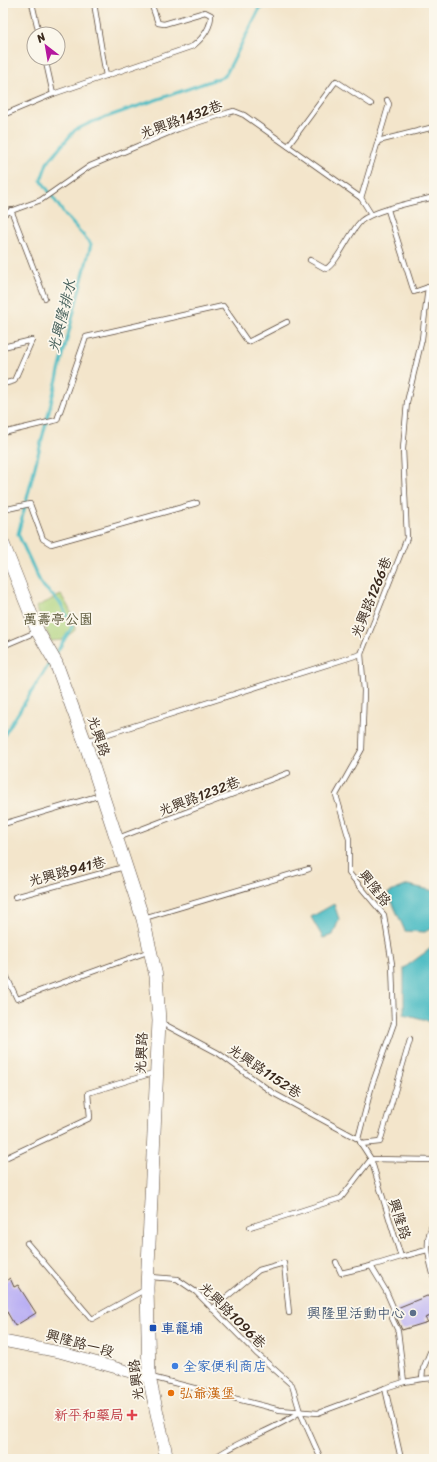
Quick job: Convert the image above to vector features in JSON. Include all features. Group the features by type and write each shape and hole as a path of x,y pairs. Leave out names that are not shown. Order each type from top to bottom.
{"main road":[{"path":"3,544 38,632"},
{"name":"光興路","path":"38,632 56,663 85,742 143,918 156,976 159,1021 148,1282 149,1377 167,1459"}],"street":[{"name":"興隆路一段","path":"3,1341 60,1352 149,1377"}],"lane":[{"path":"32,3 37,26"},
{"path":"94,3 106,76"},
{"path":"3,115 53,94 193,46 203,38 211,22 211,15 205,12 164,24 158,23 151,3"},
{"path":"47,66 53,94"},
{"path":"288,146 336,81 371,104"},
{"path":"361,198 389,104 387,100"},
{"name":"光興路1432巷","path":"3,214 42,200 90,166 178,129 234,111 244,115 361,198 371,214"},
{"path":"378,141 434,127"},
{"path":"310,260 323,268 329,267 349,235 371,214 434,197"},
{"path":"11,210 45,298"},
{"path":"388,210 414,292 434,285"},
{"name":"光興路1266巷","path":"85,742 361,654 407,538 403,449 407,402 422,339 428,287"},
{"path":"3,433 57,420 86,337 223,306 248,342 287,322"},
{"path":"3,347 32,340 14,381 3,384"},
{"path":"3,510 30,504 43,539 51,544 197,502"},
{"path":"3,646 38,632"},
{"name":"興隆路","path":"336,1262 341,1273 401,1257 371,1159 358,1139 372,1085 394,1023 392,964 384,916 348,873 349,839 336,795 362,749 364,691 361,654"},
{"name":"光興路1232巷","path":"117,839 288,774"},
{"path":"3,824 101,794"},
{"name":"光興路941巷","path":"15,897 126,866"},
{"path":"143,918 309,869"},
{"path":"6,973 17,999 151,950"},
{"name":"光興路1152巷","path":"159,1021 218,1053 273,1093 358,1139"},
{"path":"361,1144 380,1142 410,1040"},
{"path":"3,1159 90,1118 88,1093 156,1072"},
{"path":"250,1227 341,1198 371,1159 434,1160"},
{"name":"興隆路","path":"434,1222 428,1233 427,1250 434,1278"},
{"path":"27,1243 92,1319 148,1282"},
{"path":"401,1257 427,1250"},
{"path":"212,1309 259,1270 284,1263 289,1313"},
{"path":"371,1266 386,1291 393,1307 392,1318 398,1330 404,1382"},
{"name":"光興路1096巷","path":"148,1282 177,1279 196,1292 256,1353 292,1385 300,1412 321,1459"},
{"path":"422,1380 423,1369 434,1344"},
{"path":"149,1377 280,1410 300,1412 318,1412 404,1382 434,1378"},
{"path":"385,1388 401,1459"},
{"path":"213,1459 228,1448 289,1420 300,1412"}],"green space":[{"name":"萬壽亭公園","path":"61,595 71,612 75,630 62,640 51,641 36,607"}],"water":[{"path":"408,885 434,891 434,926 425,932 405,931 388,893"},
{"path":"334,904 339,919 333,935 323,938 311,917"},
{"path":"434,946 434,1022 404,1014 404,968"}],"building":[{"path":"10,1278 14,1287 18,1285 36,1313 15,1326 3,1305 3,1283"},
{"name":"興隆里活動中心","path":"427,1296 434,1298 434,1315 425,1318 428,1322 402,1330 396,1317 397,1308"}],"waterway":[{"name":"光興隆排水","path":"55,655 72,627 61,604 41,584 18,534 91,244 65,215 41,180 47,163 75,130 92,122 225,76 258,12 259,3"},
{"name":"光興隆排水","path":"258,11 267,3"},
{"name":"光興隆排水","path":"3,737 51,661"}],"place":[{"name":"興隆里活動中心","path":"413,1313"},
{"name":"車籠埔","path":"153,1328"},
{"name":"全家便利商店","path":"175,1366"},
{"name":"弘爺漢堡","path":"171,1393"},
{"name":"新平和藥局","path":"132,1415"}]}
